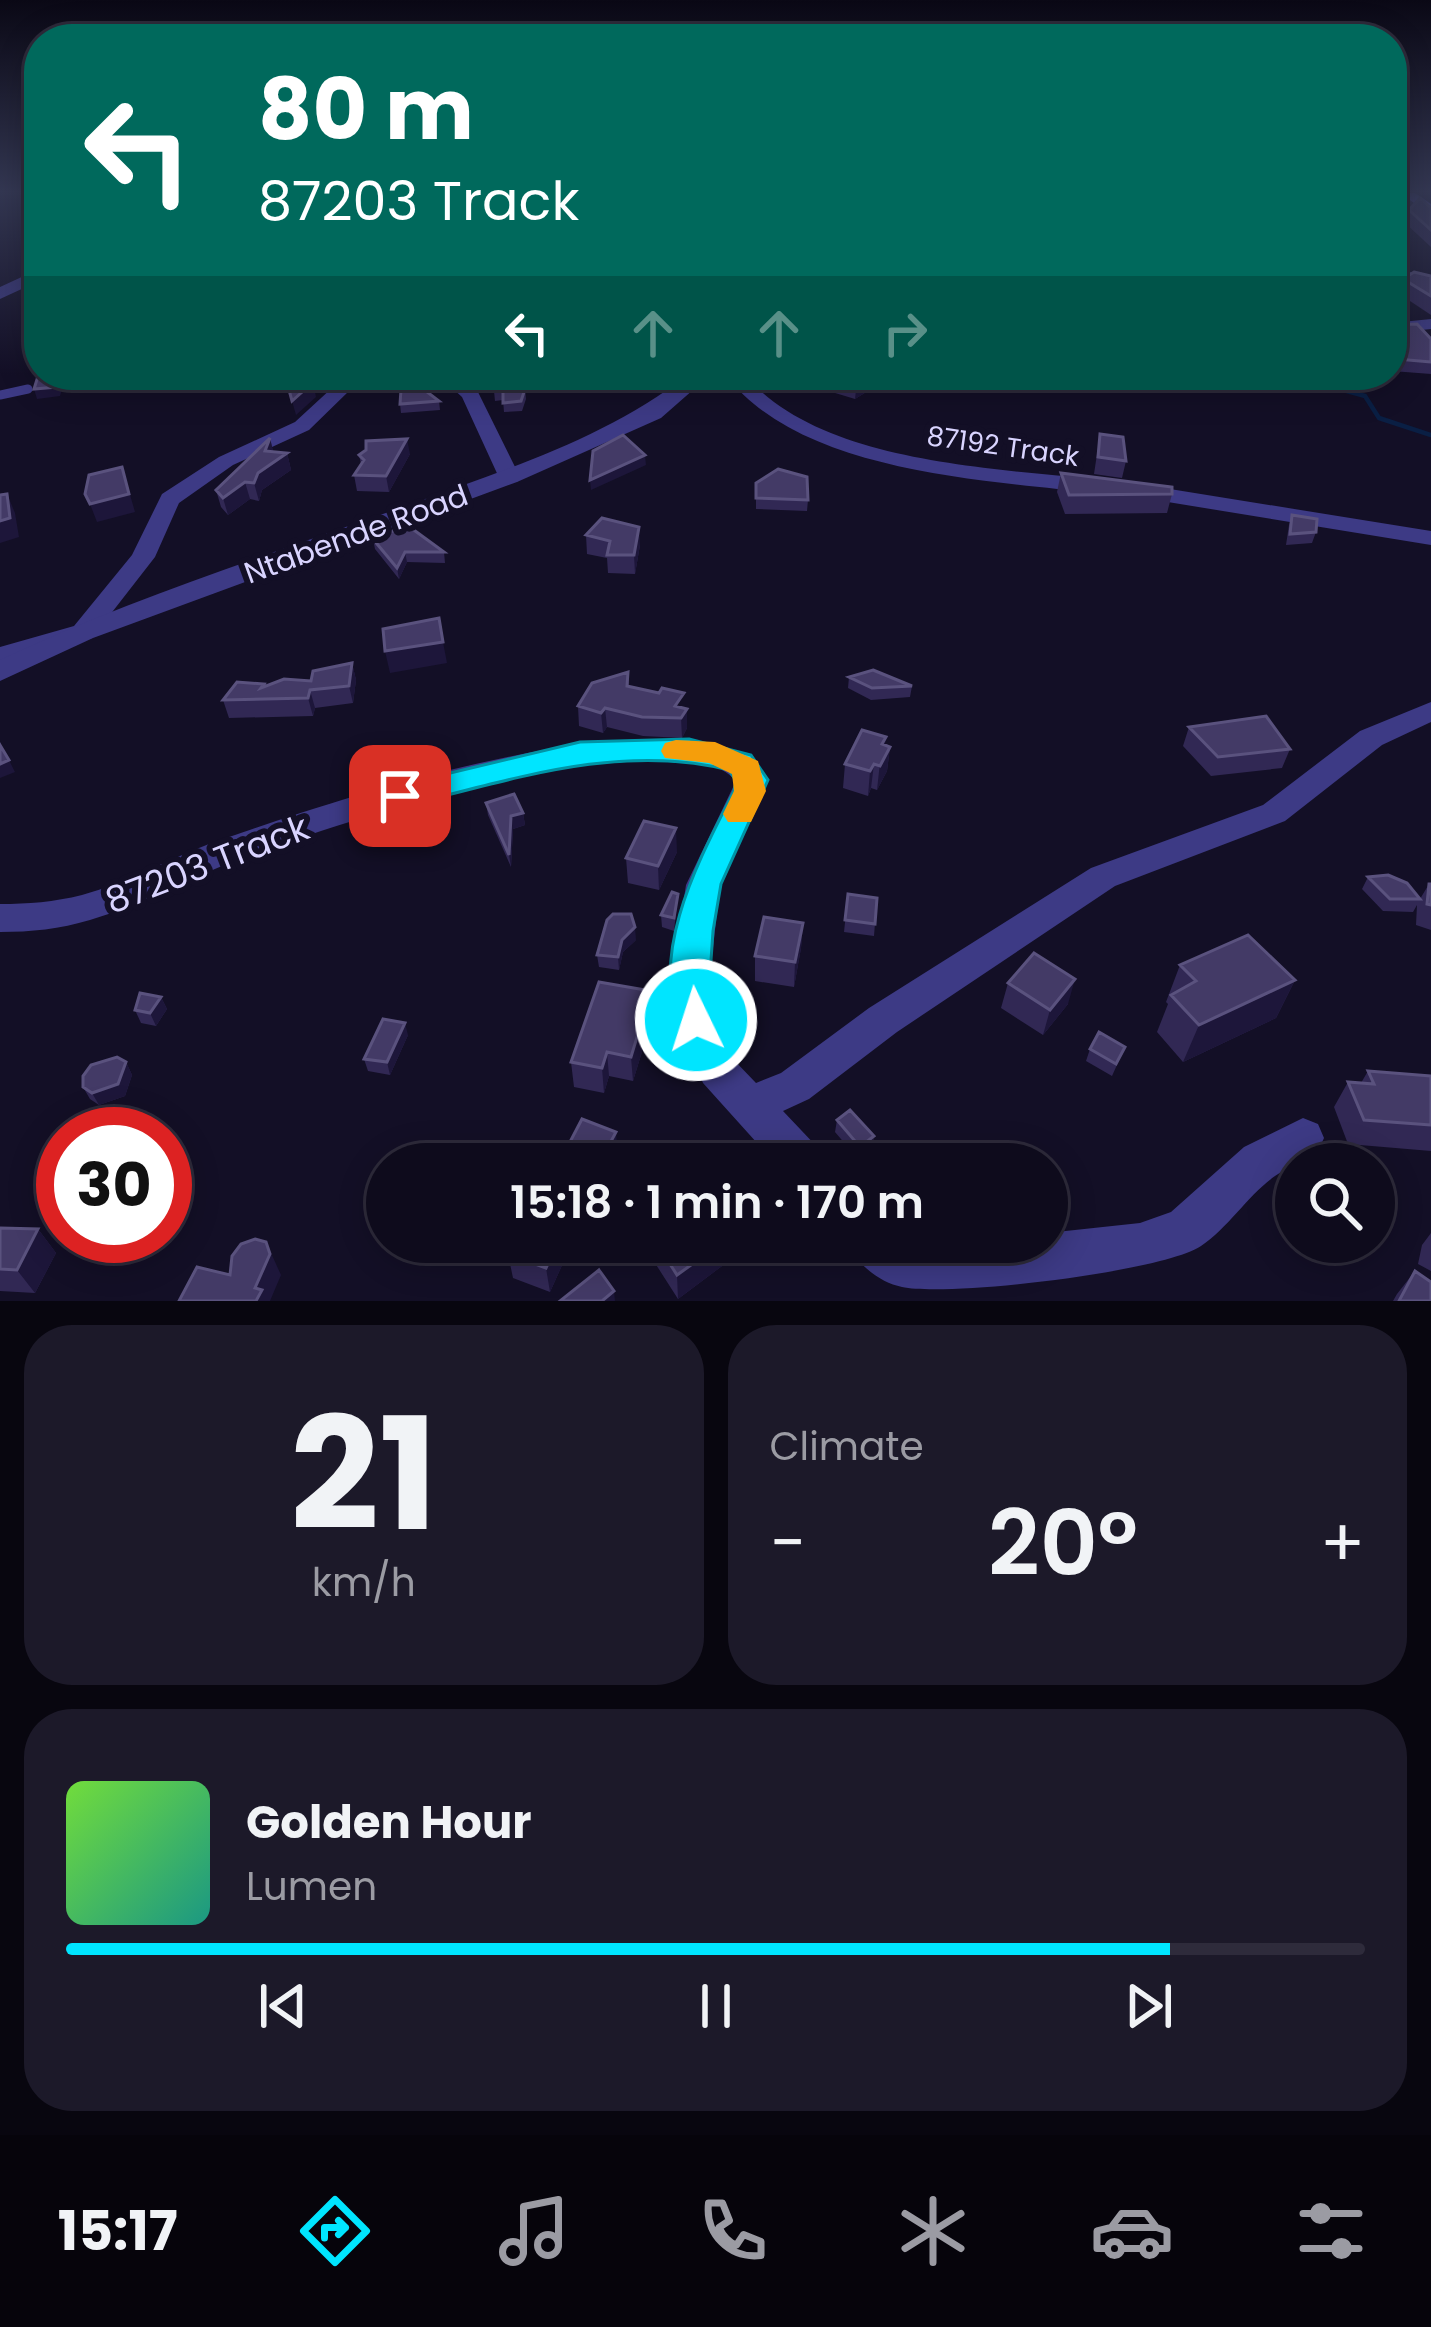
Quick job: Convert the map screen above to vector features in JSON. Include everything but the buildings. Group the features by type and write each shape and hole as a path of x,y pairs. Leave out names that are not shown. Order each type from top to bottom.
{"street":[{"path":"465,390 509,477"},
{"name":"Ntabende Road","path":"0,672 82,632 509,477 653,413 681,390"},
{"name":"87192 Track","path":"745,390 772,416 903,460 1431,538"},
{"path":"0,655 82,632 143,557 170,500 226,461 302,426 340,392"},
{"path":"748,1108 795,1086 901,1008 1102,877 1274,813 1371,738 1431,711"},
{"name":"87203 Track","path":"0,918 86,912 187,864 273,835 537,760 580,752 715,753 740,763 752,780 704,884 692,975 705,1048 748,1108 783,1143"},
{"path":"1068,1253 1140,1246 1185,1230 1259,1162 1303,1138"},
{"path":"899,1263 937,1267 976,1263"}],"waterway":[{"path":"1343,390 1365,396 1379,418 1431,435"}],"slow traffic":[{"path":"676,751 715,753 747,769 752,780 739,814"}],"route":[{"path":"400,796 580,752 689,750 740,763 752,780 750,791 704,884 694,931 696,1020"}]}
